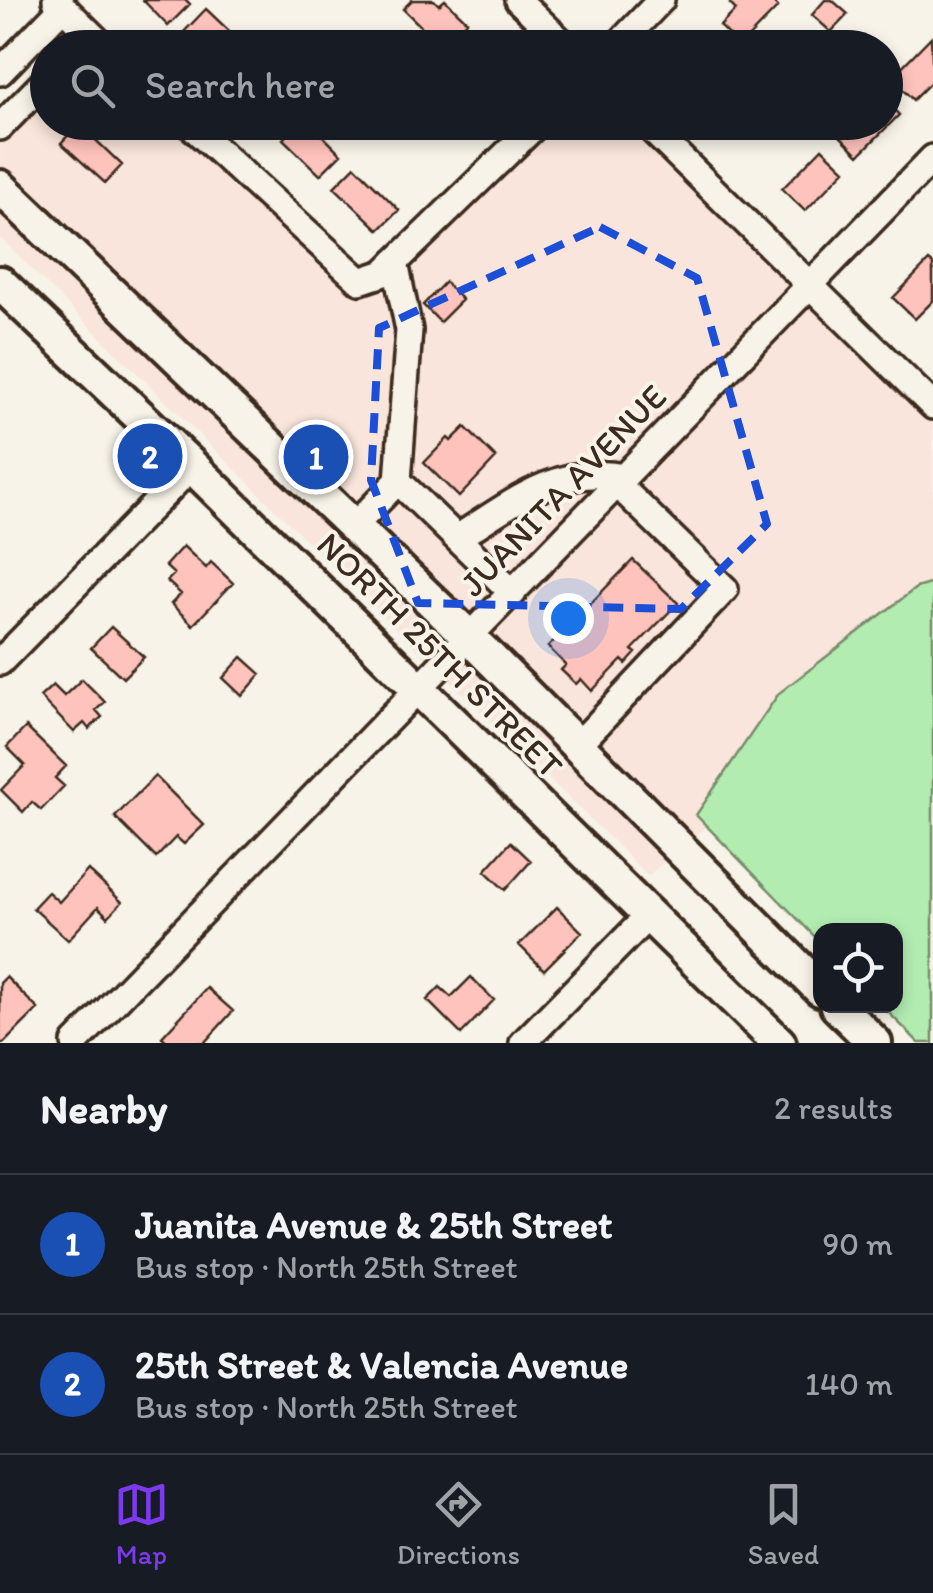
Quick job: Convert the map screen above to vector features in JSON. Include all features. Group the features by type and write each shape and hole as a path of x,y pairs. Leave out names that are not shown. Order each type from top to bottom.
{"main road":[{"name":"NORTH 25TH STREET","path":"0,187 470,638 813,982"},
{"name":"NORTH 25TH STREET","path":"0,283 192,466 779,1043"},
{"path":"844,1013 876,1043"}],"street":[{"path":"518,0 549,30"},
{"path":"633,30 662,0"},
{"path":"36,30 59,3 81,30"},
{"path":"0,72 30,37"},
{"path":"0,127 30,96"},
{"path":"206,140 360,282 384,273 520,140"},
{"path":"662,140 933,406"},
{"name":"JUANITA AVENUE","path":"75,1043 933,158"},
{"path":"354,526 398,481 409,330 395,262"},
{"path":"0,662 192,466"},
{"path":"457,538 526,494 578,474 620,481 725,589 576,746"},
{"path":"398,481 513,593"},
{"path":"523,1043 648,917"}],"highlighted area":[{"path":"600,227 697,278 767,524 681,609 418,603 371,480 379,328"}],"shaded area":[{"path":"30,114 30,140 189,140 350,288 354,296 361,298 392,282 539,140 646,140 792,284 469,621 0,171 0,145"},
{"path":"0,202 454,637 430,662 0,238"},
{"path":"809,301 914,406 933,419 933,583 916,588 863,631 696,814 706,826 687,843 486,639"},
{"path":"471,654 670,857 648,876 448,679"}],"green space":[{"path":"933,583 933,1043 919,1043 889,1013 903,1013 903,923 813,923 813,935 696,815 779,693 916,588"}],"building":[{"path":"143,0 186,0 190,4 168,26"},
{"path":"412,0 434,0 439,5 445,0 467,21 458,30 425,30 403,9"},
{"path":"734,0 771,0 778,7 756,30 724,30 720,26 736,10 730,4"},
{"path":"825,0 832,0 848,14 833,30 812,15"},
{"path":"206,9 228,30 186,30"},
{"path":"931,37 933,80 913,100 903,90 903,66"},
{"path":"96,140 122,165 105,183 61,143"},
{"path":"284,140 327,140 341,154 320,175"},
{"path":"844,140 874,140 859,155"},
{"path":"822,148 845,170 805,211 782,189"},
{"path":"355,166 399,210 379,230 334,187"},
{"path":"929,261 933,264 933,301 915,319 893,298"},
{"path":"445,282 462,300 440,322 423,305"},
{"path":"465,427 496,458 459,497 424,463"},
{"path":"183,546 206,568 211,562 233,583 193,625 171,604 181,594 167,581 174,574 165,566"},
{"path":"633,560 678,603 632,650 636,653 626,664 622,660 592,691 581,679 576,684 561,670 566,665 548,647"},
{"path":"111,627 144,657 123,678 91,648"},
{"path":"242,657 261,674 242,696 223,678"},
{"path":"82,679 105,702 96,710 102,717 89,729 84,723 74,732 40,697 53,685 64,696"},
{"path":"26,727 66,766 55,778 64,786 41,810 32,802 23,812 1,790 25,765 7,747"},
{"path":"155,776 204,825 184,844 176,837 156,858 115,817"},
{"path":"511,842 531,861 505,890 485,871"},
{"path":"88,870 122,902 108,917 98,907 68,940 33,908 48,892 59,902"},
{"path":"557,907 582,932 544,970 519,945"},
{"path":"6,977 38,1009 0,1043 0,983"},
{"path":"471,977 494,1000 461,1034 427,1000 440,987 451,997"},
{"path":"207,988 233,1011 204,1043 169,1043 162,1037"}],"place":[{"name":"25th Street & Valencia Avenue","path":"150,456"},
{"name":"Juanita Avenue & 25th Street","path":"316,457"}]}
